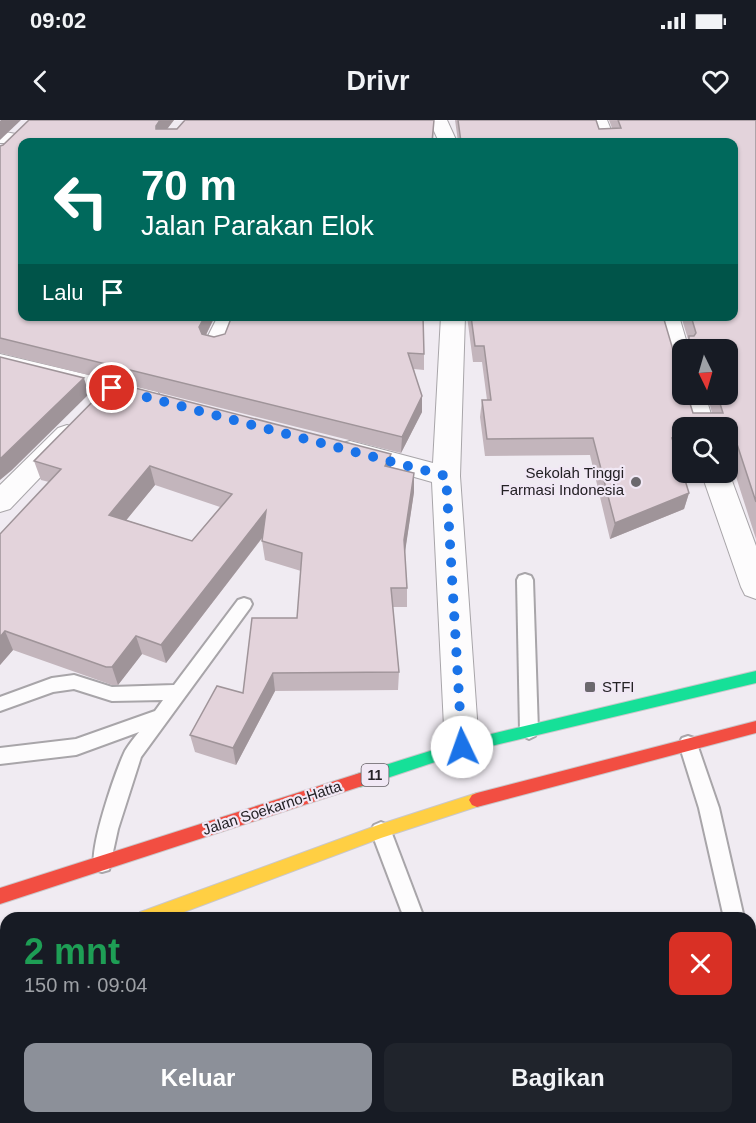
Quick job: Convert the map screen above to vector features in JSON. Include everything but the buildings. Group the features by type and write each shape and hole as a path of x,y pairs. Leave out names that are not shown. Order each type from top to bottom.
{"highway":[{"name":"Jalan Soekarno-Hatta","path":"0,896 462,747 756,677"},
{"path":"162,912 381,831 505,791 756,727"}],"street":[{"path":"438,120 446,138"},
{"path":"598,120 605,138"},
{"path":"0,154 14,134"},
{"path":"216,344 228,321"},
{"path":"453,321 446,476 462,747"},
{"path":"669,321 674,339"},
{"path":"0,361 170,403"},
{"path":"0,502 112,388"},
{"path":"331,446 446,476"},
{"path":"719,483 756,587"}],"lane":[{"path":"525,580 529,731"},
{"path":"102,863 108,829 133,754 244,604"},
{"path":"0,704 52,685 74,682 112,694 179,692"},
{"path":"0,756 76,747 162,715"},
{"path":"688,744 709,808 733,912"},
{"path":"381,831 412,912"}],"traffic: fast":[{"path":"360,780 462,747 756,677"}],"traffic: slow":[{"path":"162,912 381,831 477,800"}],"traffic: jam":[{"path":"477,800 756,727"},
{"path":"0,896 360,780"}],"place":[{"name":"Sekolah Tinggi Farmasi Indonesia","path":"636,482"},
{"name":"STFI","path":"590,687"}],"route":[{"path":"112,388 446,476 462,747"}]}
